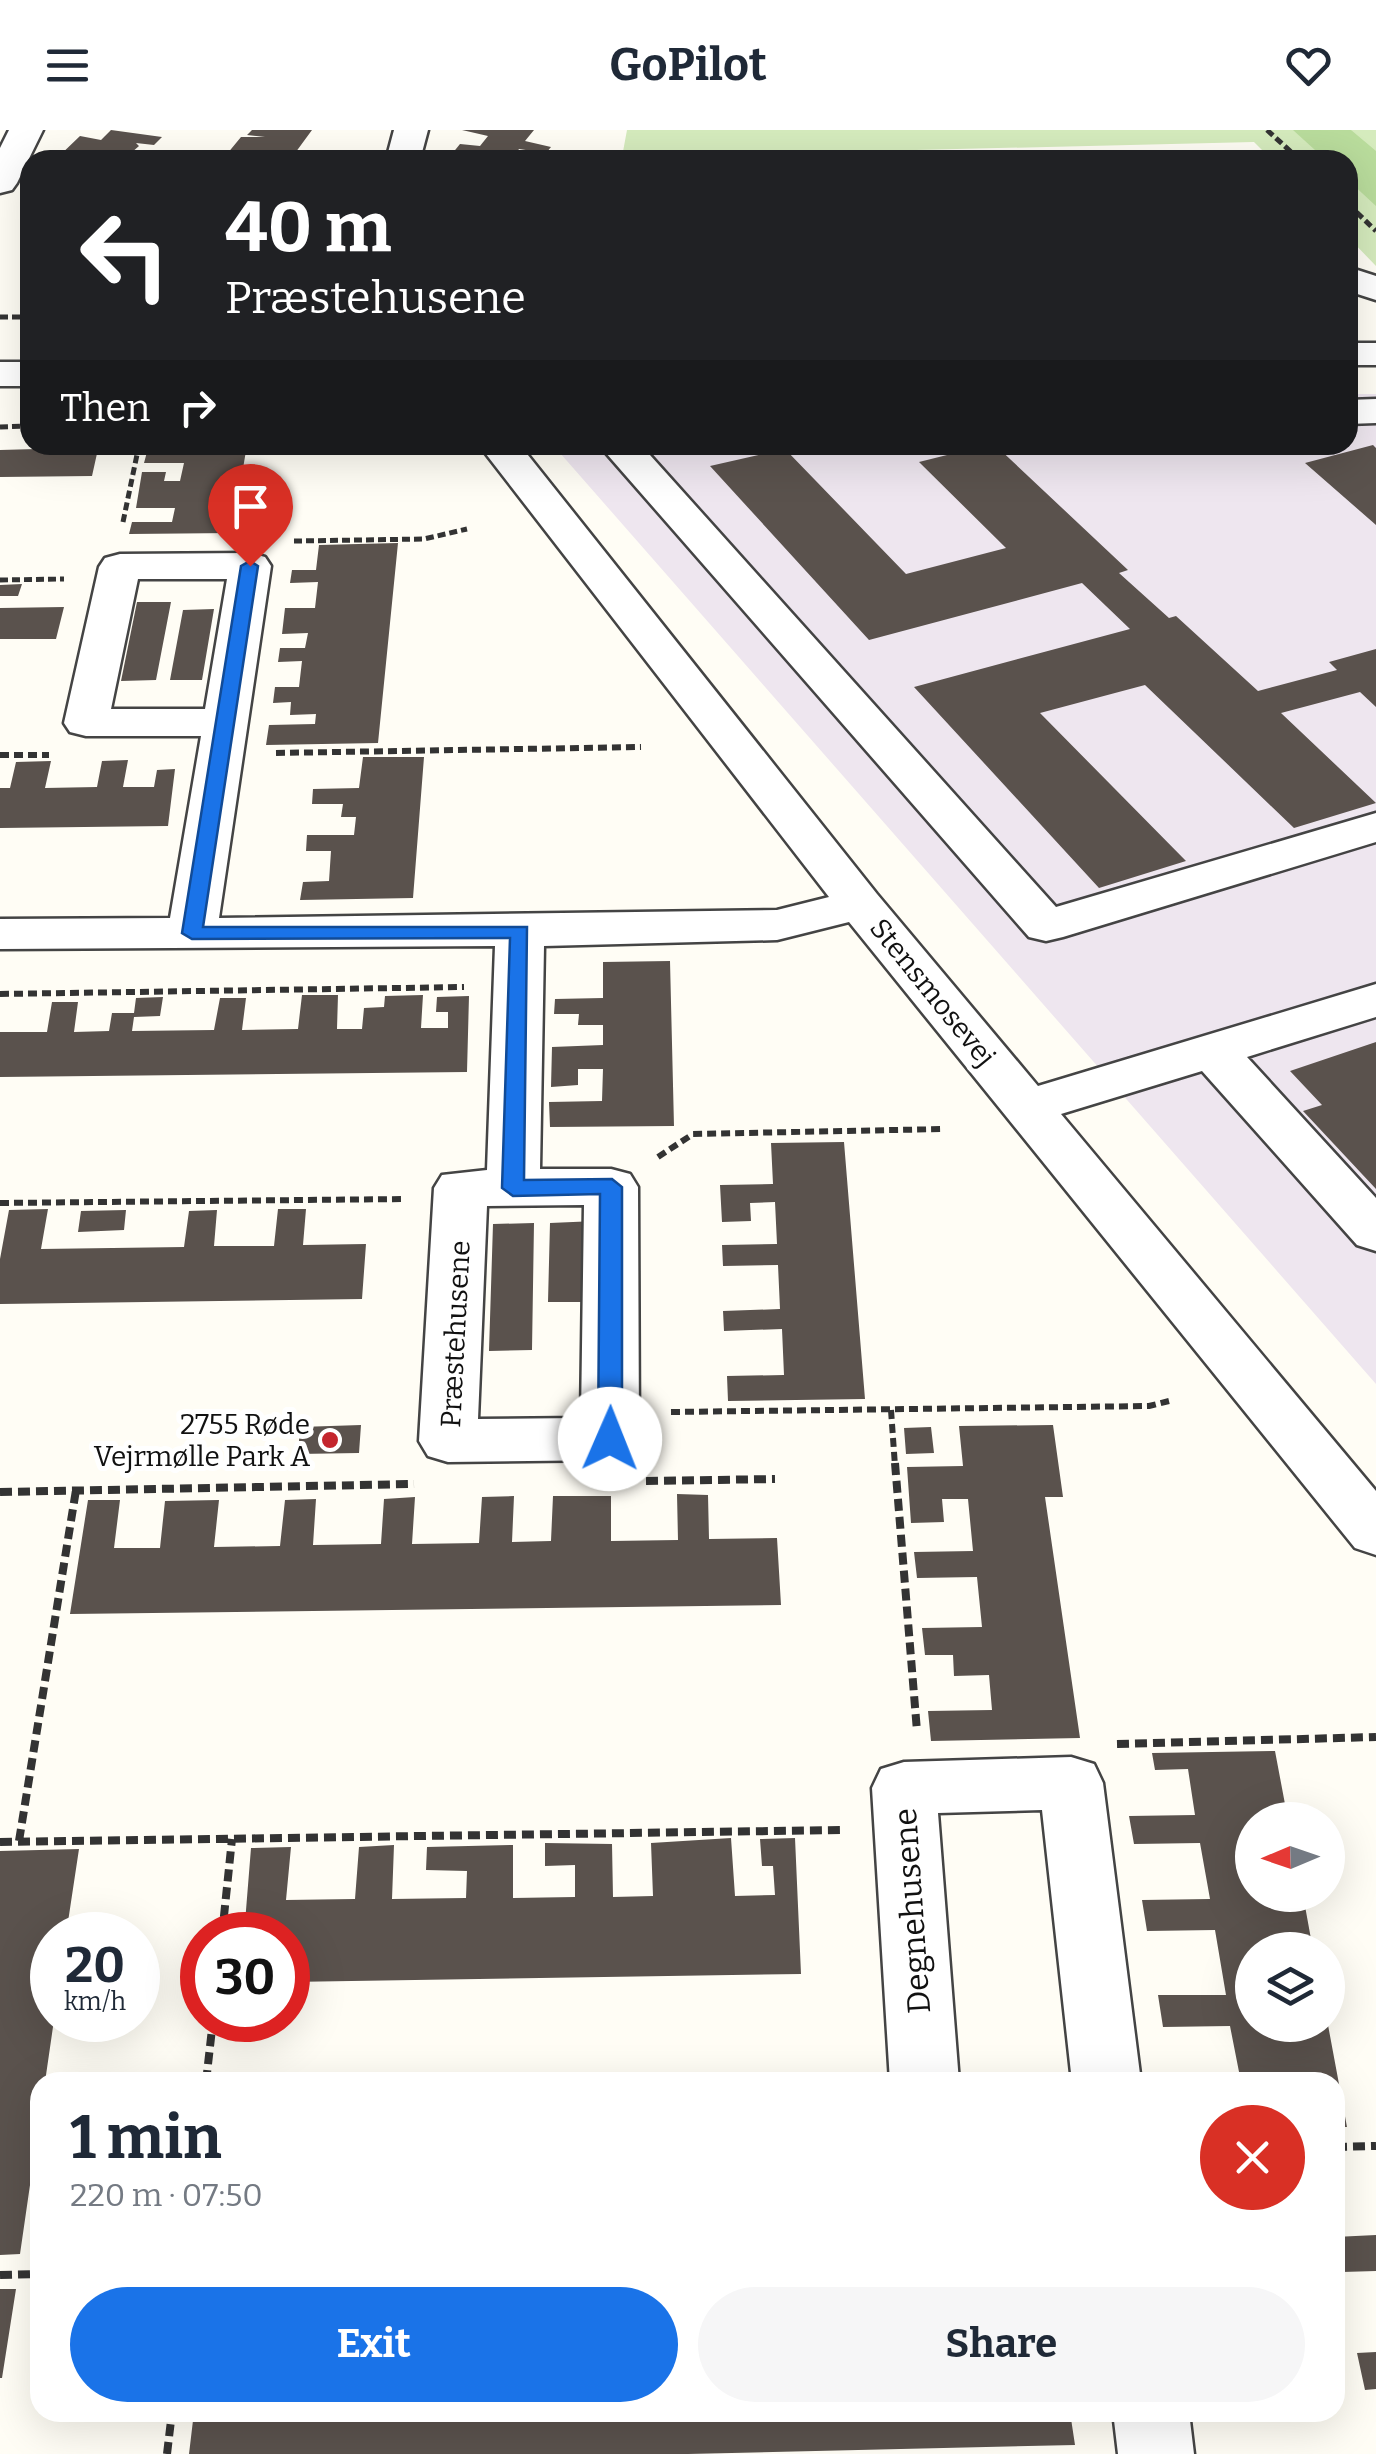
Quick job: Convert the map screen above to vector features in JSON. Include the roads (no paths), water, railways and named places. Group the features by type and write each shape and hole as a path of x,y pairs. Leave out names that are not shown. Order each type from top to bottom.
{"street":[{"path":"0,184 26,130"},
{"name":"Stensmosevej","path":"507,455 860,904 1376,1532"},
{"path":"628,455 1046,926 1376,827"},
{"path":"192,933 250,566 120,567 86,723 221,738"},
{"path":"0,934 520,931 777,925 860,904"},
{"name":"Præstehusene","path":"487,1193 612,1187 610,1439 448,1441 518,986 520,931"},
{"path":"1027,1108 1376,1000"},
{"path":"1212,1050 1376,1232"},
{"name":"Degnehusene","path":"924,2072 914,1808 1071,1783 1106,2072"},
{"path":"1152,2422 1156,2454"}],"place":[{"name":"2755 Røde Vejrmølle Park A","path":"330,1440"}]}
